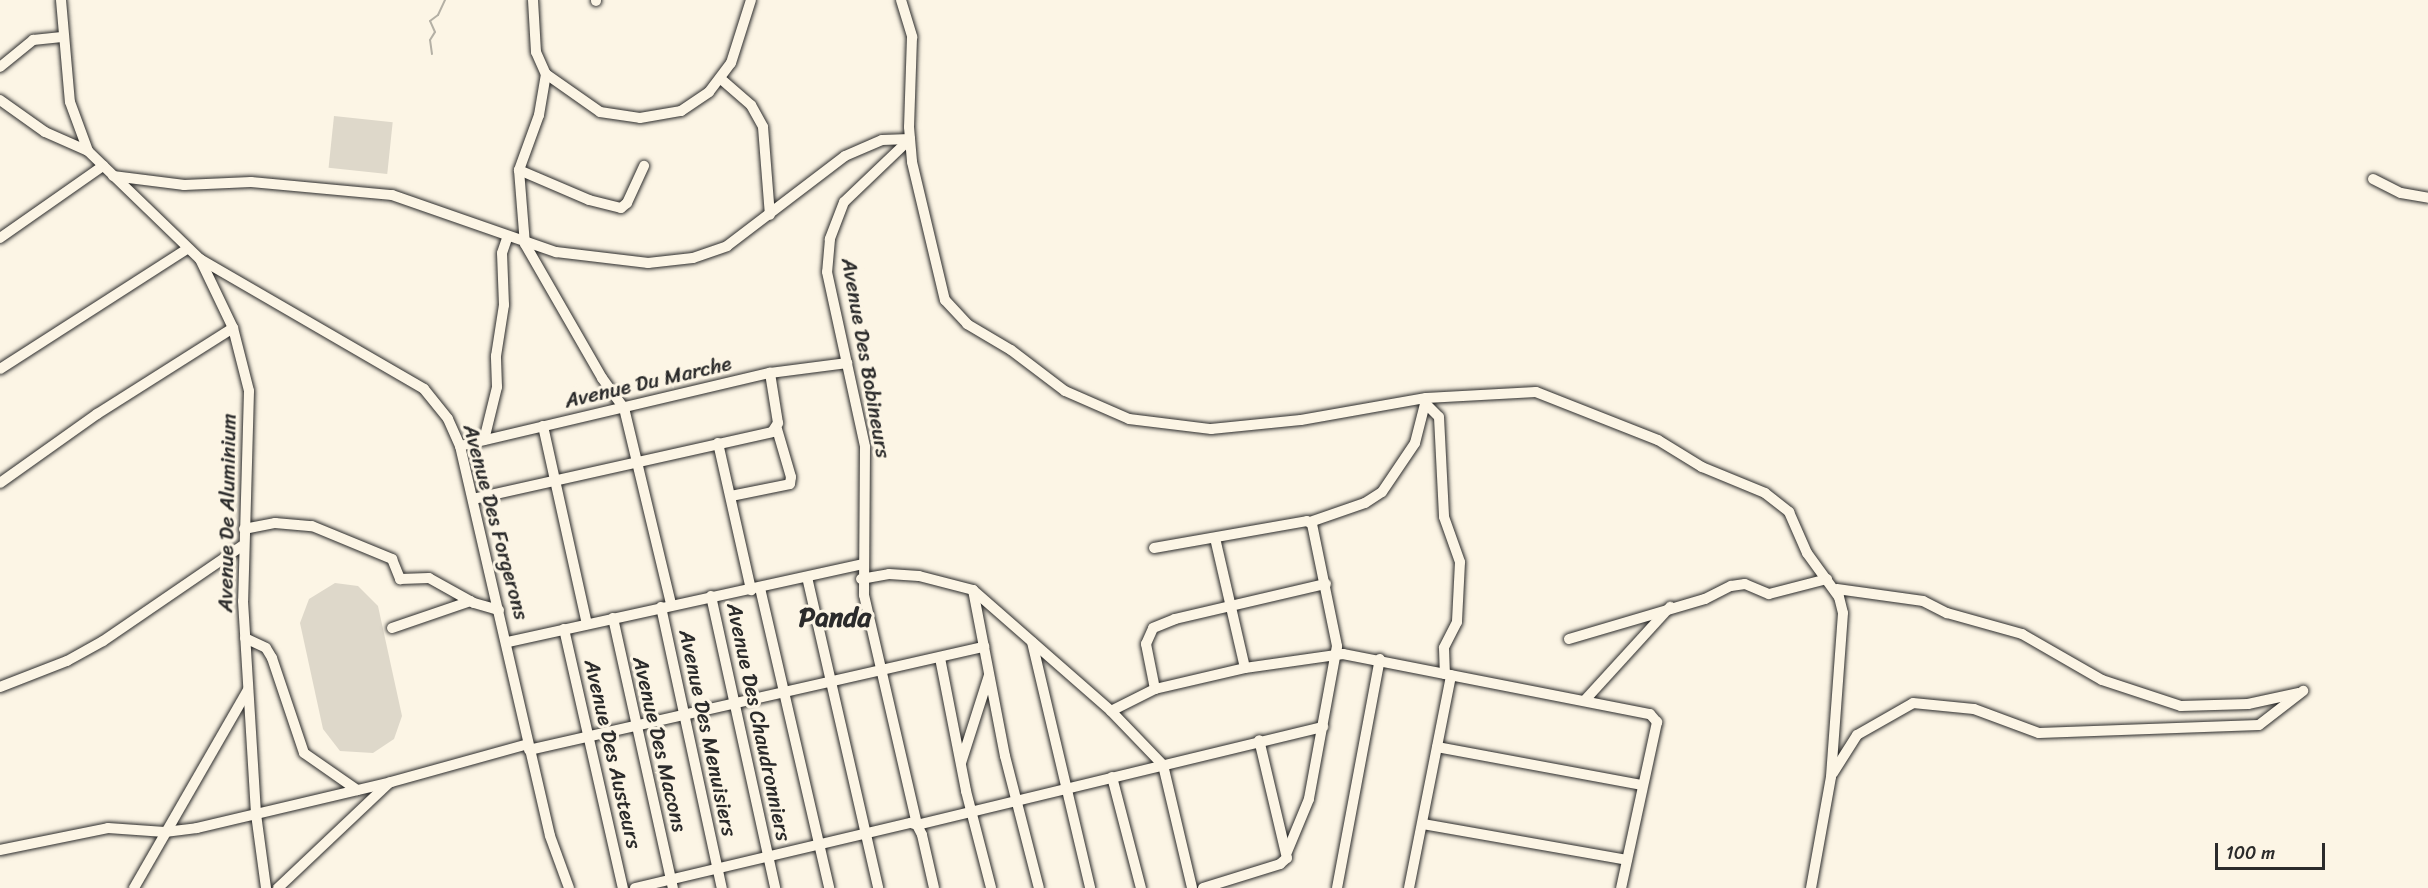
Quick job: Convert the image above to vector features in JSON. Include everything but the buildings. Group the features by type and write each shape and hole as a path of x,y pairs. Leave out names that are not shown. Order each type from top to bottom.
{"street":[{"path":"61,0 62,37 74,117 88,151"},
{"path":"533,0 536,52 546,74 600,112 640,118 681,111 701,99 721,79 736,51 751,0"},
{"path":"901,0 912,38 910,139 924,223 945,300 967,324 1011,350 1044,378 1089,403 1129,419 1166,426 1233,428 1426,401 1536,392 1643,433 1779,503 1789,512 1812,563 1827,579 1843,612 1831,777 1811,888"},
{"path":"0,67 33,40 62,37"},
{"path":"546,74 539,115 519,170 525,244 602,378 624,408"},
{"path":"721,79 751,105 763,127 770,215"},
{"path":"0,100 45,132 88,151 200,259"},
{"path":"113,176 184,185 295,184 392,195 466,218 525,244 588,258 667,261 713,253 770,215 845,156 882,140 910,139"},
{"name":"Avenue Des Bobineurs","path":"910,139 850,193 830,239 827,272 865,447 864,564 861,579 917,825 934,888"},
{"path":"0,238 103,166"},
{"path":"519,170 589,200 621,208 627,203 644,166"},
{"path":"2373,179 2401,193 2428,198"},
{"path":"483,440 497,387 496,356 504,305 502,253 508,236"},
{"path":"0,369 188,249"},
{"name":"Avenue De Aluminium","path":"200,259 233,328 249,391 242,546 245,638 256,814 266,888"},
{"name":"Avenue Des Forgerons","path":"200,259 424,389 448,419 460,446 473,499 508,642 529,747 557,864 569,888"},
{"path":"0,483 97,414 233,328"},
{"name":"Avenue Du Marche","path":"460,446 770,373 847,363"},
{"path":"731,495 790,484 791,477 777,429 770,373"},
{"path":"1154,548 1310,522 1365,503 1382,492 1416,443 1426,401"},
{"path":"1409,888 1423,824 1448,674 1444,648 1457,622 1460,562 1444,517 1439,417 1426,401"},
{"name":"Avenue Des Menuisiers","path":"624,408 666,606 682,715 703,792 722,888"},
{"path":"543,426 587,624"},
{"path":"473,499 777,429"},
{"path":"718,443 784,692 829,888"},
{"path":"1203,888 1280,864 1309,799 1335,656 1337,633 1310,522"},
{"path":"244,529 268,523 312,526 392,559 400,579 429,578 471,601 500,610"},
{"path":"1215,538 1245,668"},
{"path":"0,687 67,661 103,641 242,546"},
{"path":"508,642 864,564"},
{"path":"861,579 889,574 919,576 973,590 1111,711 1163,765 1192,888"},
{"path":"807,577 878,888"},
{"path":"1569,639 1670,607 1705,599 1738,584 1769,594 1827,579"},
{"path":"1155,689 1146,644 1153,628 1230,605 1326,584"},
{"path":"1831,777 1857,735 1913,703 1974,710 2039,733 2259,725 2303,691 2248,704 2181,706 2102,680 2022,634 1947,613 1923,601 1837,589"},
{"path":"973,590 1016,800 1039,888"},
{"name":"Avenue Des Chaudronniers","path":"711,596 775,888"},
{"path":"392,628 471,601"},
{"path":"1586,699 1670,607"},
{"name":"Avenue Des Macons","path":"613,618 634,726 672,884"},
{"name":"Avenue Des Austeurs","path":"564,629 623,888"},
{"path":"245,638 266,648 272,658 304,753 357,790"},
{"path":"1032,642 1090,888"},
{"path":"0,850 108,828 165,832 256,814 529,747 634,726 984,647"},
{"path":"1111,711 1155,689 1245,668 1351,654 1586,699 1655,718 1657,722 1621,888"},
{"path":"940,658 960,765 992,888"},
{"path":"1337,888 1380,659"},
{"path":"960,765 990,672"},
{"path":"134,888 248,690"},
{"path":"635,888 672,884 717,868 906,823 917,825 1323,726"},
{"path":"1259,740 1287,852"},
{"path":"1437,747 1644,785"},
{"path":"1112,777 1140,888"},
{"path":"278,888 391,782"},
{"path":"1423,824 1627,860"}],"shaded area":[{"path":"334,116 393,122 387,174 329,168"},
{"path":"335,583 358,586 378,606 402,716 394,739 373,753 340,751 323,729 300,623 309,599"}],"waterway":[{"path":"432,54 430,40 435,32 430,21 438,15 445,0"}],"district":[{"name":"Panda","path":"835,618"}]}
